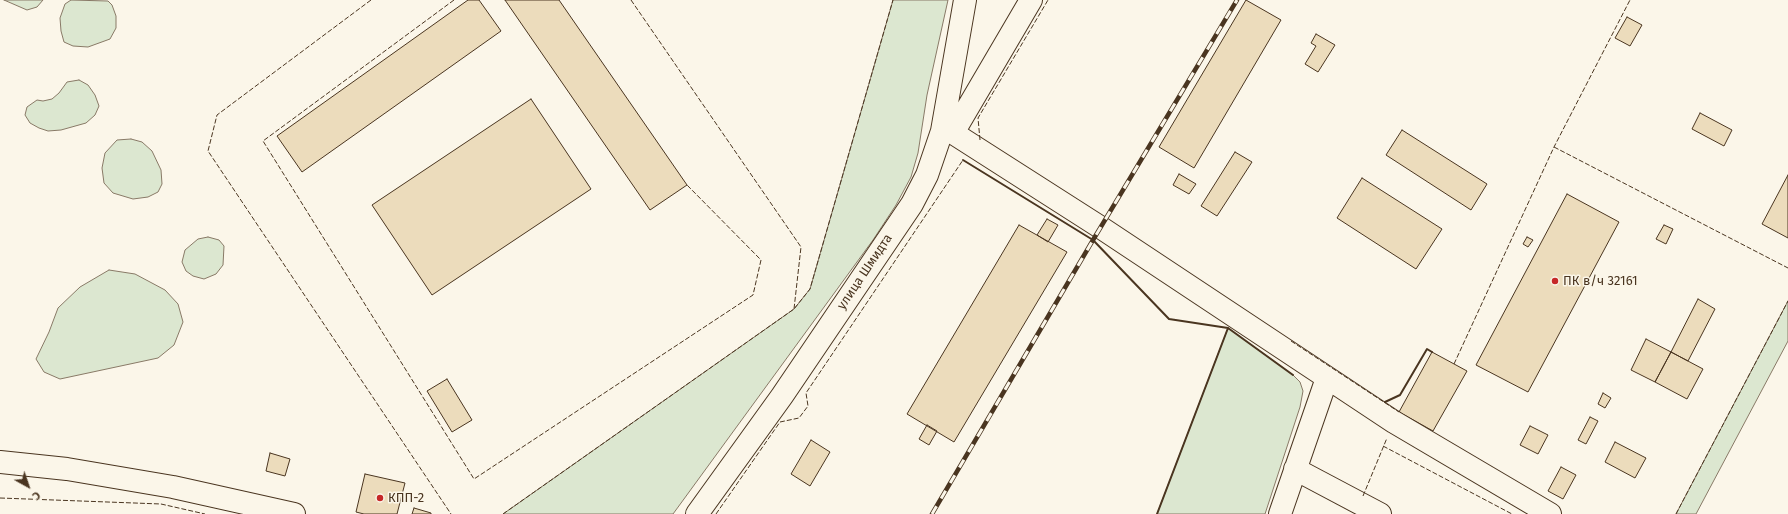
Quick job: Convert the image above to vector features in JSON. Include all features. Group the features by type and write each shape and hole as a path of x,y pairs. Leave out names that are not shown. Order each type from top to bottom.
{"street":[{"name":"улица Шмидта","path":"697,514 782,396 912,204 947,132 965,0"},
{"path":"1031,0 947,132 1100,227 1394,422 1550,514"},
{"path":"1280,514 1327,378"},
{"path":"0,462 67,469 173,487 294,514"},
{"path":"1295,469 1380,514"}],"green space":[{"path":"4,0 43,0 37,7 27,10"},
{"path":"71,0 108,1 112,5 116,16 116,28 110,39 88,47 73,46 64,42 60,18 65,4"},
{"path":"893,0 948,0 927,95 918,153 911,177 896,205 873,240 673,514 503,514 794,309 810,289"},
{"path":"79,80 88,85 95,95 99,106 95,115 86,123 61,130 48,131 30,123 25,115 27,107 37,100 43,101 52,99 59,93 67,82"},
{"path":"131,139 142,142 152,151 161,170 162,184 158,192 148,197 133,199 113,193 104,183 102,168 105,153 117,140"},
{"path":"208,237 219,240 224,246 223,265 216,274 204,279 193,276 186,271 182,262 185,250 198,239"},
{"path":"109,270 135,274 165,290 178,304 183,322 174,345 158,358 60,379 44,372 36,359 49,332 58,308 80,287"},
{"path":"1788,301 1788,341 1696,514 1676,514"},
{"path":"1228,328 1293,375 1300,382 1303,391 1300,407 1265,514 1157,514"}],"building":[{"path":"468,0 479,0 501,31 302,172 277,136"},
{"path":"505,0 559,0 687,185 650,210"},
{"path":"1246,0 1281,20 1194,168 1159,147"},
{"path":"1627,17 1642,25 1630,46 1615,38"},
{"path":"1316,34 1335,45 1318,72 1305,64 1316,46 1311,43"},
{"path":"531,99 591,189 432,295 372,205"},
{"path":"1700,113 1732,130 1724,146 1692,129"},
{"path":"1402,130 1487,184 1471,210 1386,155"},
{"path":"1235,152 1252,162 1217,216 1201,206"},
{"path":"1179,174 1196,184 1189,194 1173,185"},
{"path":"1788,175 1788,238 1762,224"},
{"path":"1362,178 1442,229 1416,269 1337,218"},
{"path":"1567,194 1619,222 1528,392 1476,365"},
{"path":"1047,219 1058,225 1048,242 1037,235"},
{"path":"1019,225 1067,252 954,442 907,414"},
{"path":"1664,225 1673,229 1666,244 1656,239"},
{"path":"1527,237 1533,240 1528,247 1523,244"},
{"path":"1698,299 1715,309 1688,361 1671,352"},
{"path":"1646,339 1671,352 1655,382 1631,370"},
{"path":"1432,352 1467,371 1433,431 1399,412"},
{"path":"1671,352 1703,369 1687,399 1655,382"},
{"path":"447,379 472,420 452,432 427,391"},
{"path":"1603,393 1611,398 1605,408 1598,404"},
{"path":"1590,417 1598,421 1586,444 1578,440"},
{"path":"927,425 937,431 929,445 919,439"},
{"path":"1530,426 1548,435 1538,454 1520,445"},
{"path":"811,440 830,452 810,486 791,474"},
{"path":"1615,442 1646,458 1635,478 1605,462"},
{"path":"270,453 290,459 285,476 266,471"},
{"path":"1561,467 1576,475 1563,499 1548,491"},
{"name":"КПП-2","path":"365,474 405,483 397,514 364,514 356,512"},
{"path":"414,508 431,513 431,514 412,514"}],"railway":[{"path":"932,514 1093,240 1237,0"}],"fence":[{"path":"371,0 217,115 208,151 451,514"},
{"path":"454,0 263,141 474,479 753,295 761,260 687,185"},
{"path":"631,0 801,247 794,309"},
{"path":"503,514 794,309 810,289 893,0"},
{"path":"980,140 978,118 1048,0"},
{"path":"1454,364 1554,147 1630,0"},
{"path":"1554,147 1788,268"},
{"path":"716,514 780,422 799,418 808,406 806,393 963,160"},
{"path":"1676,514 1788,301"},
{"path":"1291,341 1399,412"},
{"path":"1363,496 1387,438"},
{"path":"1383,446 1512,514"},
{"path":"0,498 161,504 205,514"}],"wall":[{"path":"963,160 1093,240 1169,319 1228,328 1293,375"},
{"path":"1157,514 1228,328"},
{"path":"1385,402 1400,395 1427,349 1432,352"}],"place":[{"name":"ПК в/ч 32161","path":"1555,281"},
{"name":"КПП-2","path":"380,498"}]}
